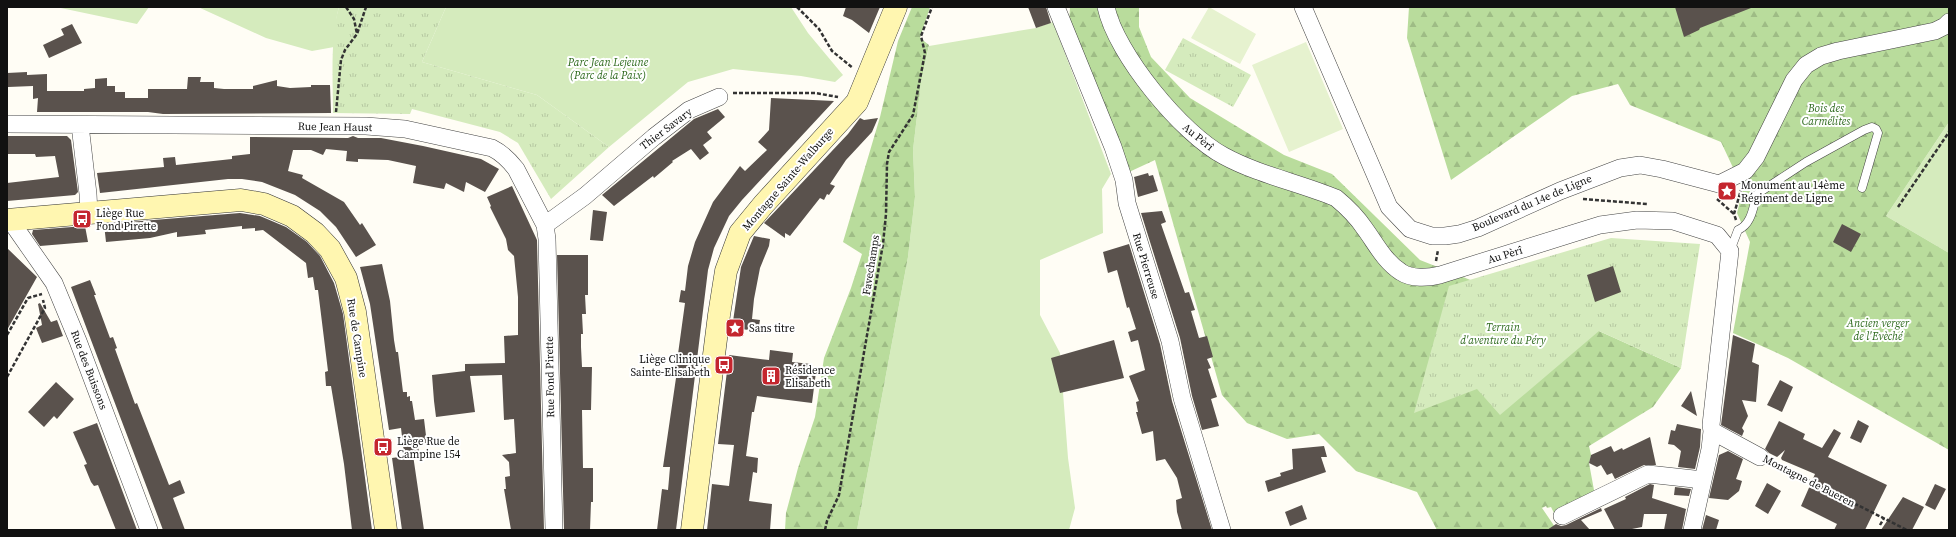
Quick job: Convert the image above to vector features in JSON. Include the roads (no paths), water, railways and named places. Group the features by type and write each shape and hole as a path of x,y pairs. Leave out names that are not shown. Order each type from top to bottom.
{"street":[{"name":"Montagne Sainte-Walburge","path":"692,530 719,315 726,271 740,233 763,205 857,102 896,7"},
{"name":"Rue Pierreuse","path":"1056,7 1113,147 1124,180 1127,203 1170,341 1182,398 1222,530"},
{"name":"Au Pèrî","path":"1106,7 1112,28 1126,53 1148,83 1191,133 1214,150 1235,161 1336,198 1350,209 1390,263 1401,272 1410,276 1424,277 1440,275 1600,225 1618,222 1673,221 1717,235 1730,251"},
{"name":"Boulevard du 14e de Ligne","path":"1303,7 1390,207 1410,229 1432,236 1459,234 1478,228 1560,191 1620,168 1640,165 1726,182 1745,171 1756,157 1794,80 1806,65 1821,56 1838,51 1935,32 1949,22"},
{"name":"Thier Savary","path":"545,225 585,196 654,137 690,110 719,97"},
{"name":"Rue Jean Haust","path":"7,124 334,126 405,129 492,148 510,160 545,225"},
{"path":"80,125 89,214"},
{"name":"Rue de Campine","path":"9,220 241,200 280,209 315,233 330,249 339,264 346,278 355,312 386,530"},
{"name":"Rue des Buissons","path":"9,220 54,283 78,341 149,530"},
{"name":"Rue Fond Pirette","path":"545,225 547,239 554,530"},
{"path":"1692,530 1712,431 1710,425 1730,251"},
{"name":"Montagne de Bueren","path":"1712,431 1760,456"},
{"path":"1562,516 1648,474 1703,480"}],"lane":[{"path":"1730,251 1738,230 1743,228 1750,221 1757,194 1806,162 1872,127 1876,129 1878,133 1862,188"}],"place":[{"name":"Monument au 14ème Régiment de Ligne","path":"1727,191"},
{"name":"Liège Rue Fond Pirette","path":"82,219"},
{"name":"Sans titre","path":"735,328"},
{"name":"Liège Clinique Sainte-Elisabeth","path":"724,365"},
{"name":"Résidence Elisabeth","path":"771,376"},
{"name":"Liège Rue de Campine 154","path":"383,447"}],"park label":[{"name":"Parc Jean Lejeune (Parc de la Paix)","path":"608,68"},
{"name":"Bois des Carmélites","path":"1826,114"},
{"name":"Ancien verger de l'Evèché","path":"1878,329"},
{"name":"Terrain d'aventure du Péry","path":"1503,333"}]}
